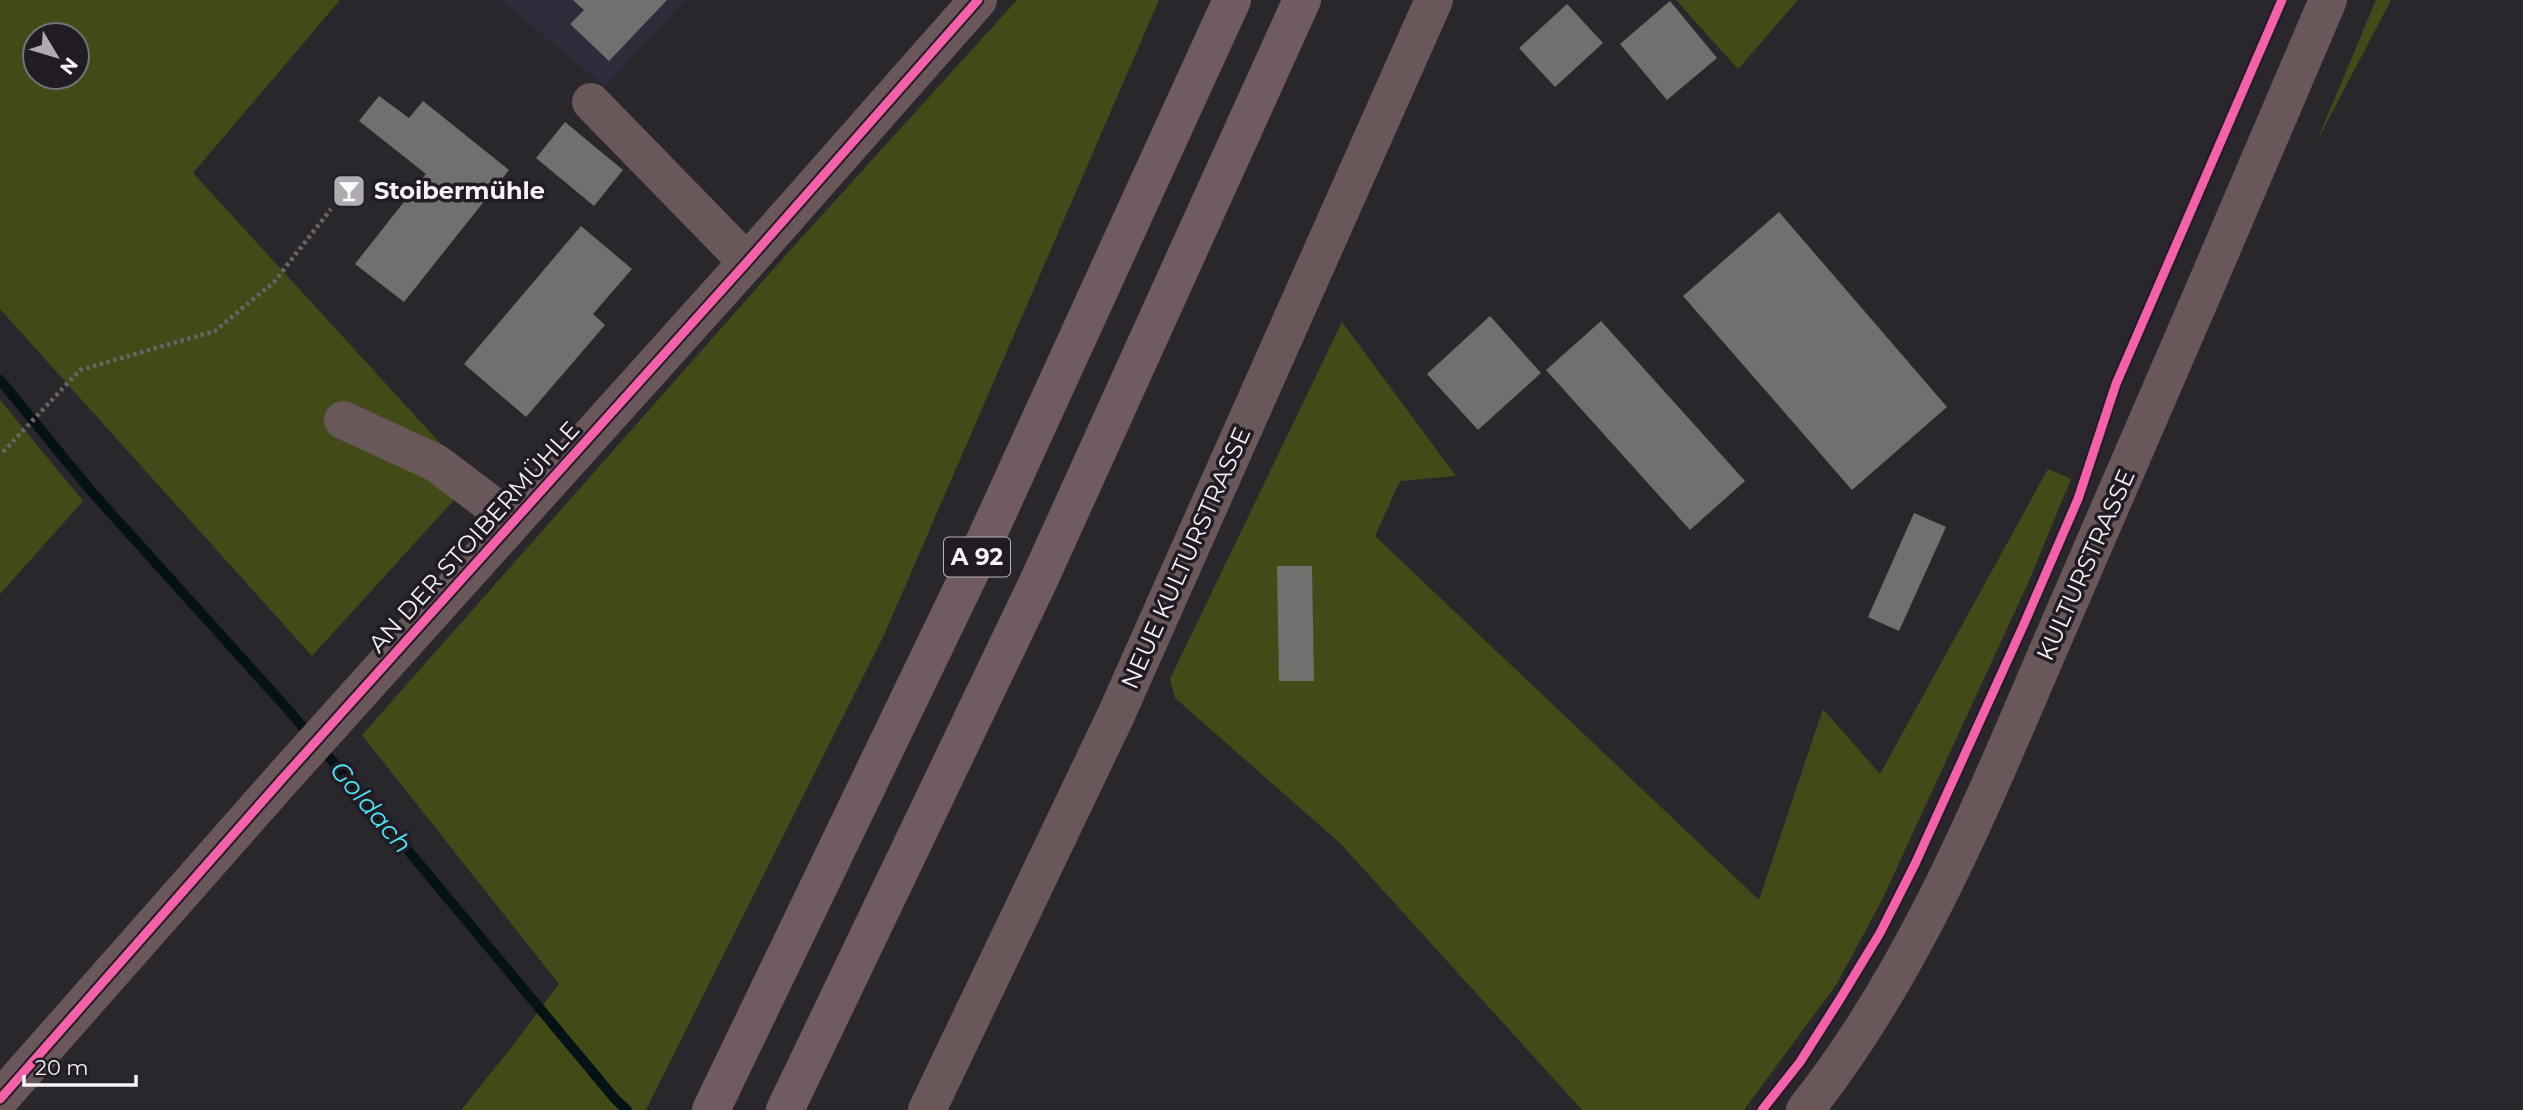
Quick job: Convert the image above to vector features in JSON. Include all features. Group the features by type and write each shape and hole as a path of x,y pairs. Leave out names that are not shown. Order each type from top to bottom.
{"highway":[{"name":"A 92","path":"711,1110 977,558 1232,0"},
{"name":"A 92","path":"785,1110 1039,580 1302,0"}],"street":[{"name":"NEUE KULTURSTRASSE","path":"927,1110 1116,715 1434,0"},
{"name":"KULTURSTRASSE","path":"1805,1110 1872,1017 1947,877 2094,546 2328,0"},
{"name":"AN DER STOIBERMÜHLE","path":"0,1099 747,262 964,2"},
{"path":"591,102 747,262"},
{"path":"343,419 436,463 513,522"}],"path":[{"path":"11,462 1,451 17,439 80,370 215,331 274,282 331,209"}],"shaded area":[{"path":"500,0 686,0 605,86"}],"green space":[{"path":"0,0 340,0 193,173 473,479 312,656 0,309"},
{"path":"1017,0 1159,0 884,635 646,1110 461,1110 559,984 362,735 793,247"},
{"path":"1676,0 1798,0 1738,69"},
{"path":"2376,0 2391,0 2316,143"},
{"path":"1342,322 1456,476 1400,481 1375,536 1759,900 1823,709 1880,774 2048,469 2071,479 2028,583 1881,902 1836,985 1744,1110 1582,1110 1341,844 1175,698 1170,679"},
{"path":"0,400 83,501 0,594"}],"building":[{"path":"573,0 667,0 609,61 570,24 584,10"},
{"path":"1670,1 1717,58 1667,100 1620,44"},
{"path":"1567,4 1603,43 1555,87 1519,48"},
{"path":"379,96 409,118 423,101 509,170 404,302 355,264 426,174 359,121"},
{"path":"565,122 623,170 594,206 536,158"},
{"path":"1779,212 1947,407 1852,490 1683,296"},
{"path":"581,226 632,269 593,314 605,325 526,417 464,364"},
{"path":"1490,316 1541,373 1478,430 1427,374"},
{"path":"1601,321 1745,481 1690,530 1546,370"},
{"path":"1914,513 1946,527 1899,631 1868,617"},
{"path":"1277,566 1312,566 1314,681 1279,681"}],"waterway":[{"name":"Goldach","path":"0,380 91,491 366,800 627,1110"}],"cycle path":[{"path":"0,1099 978,0"},
{"path":"1762,1110 1800,1062 1840,999 1880,933 1915,864 2078,499 2116,384 2282,0"}],"place":[{"name":"Stoibermühle","path":"349,191"}]}
